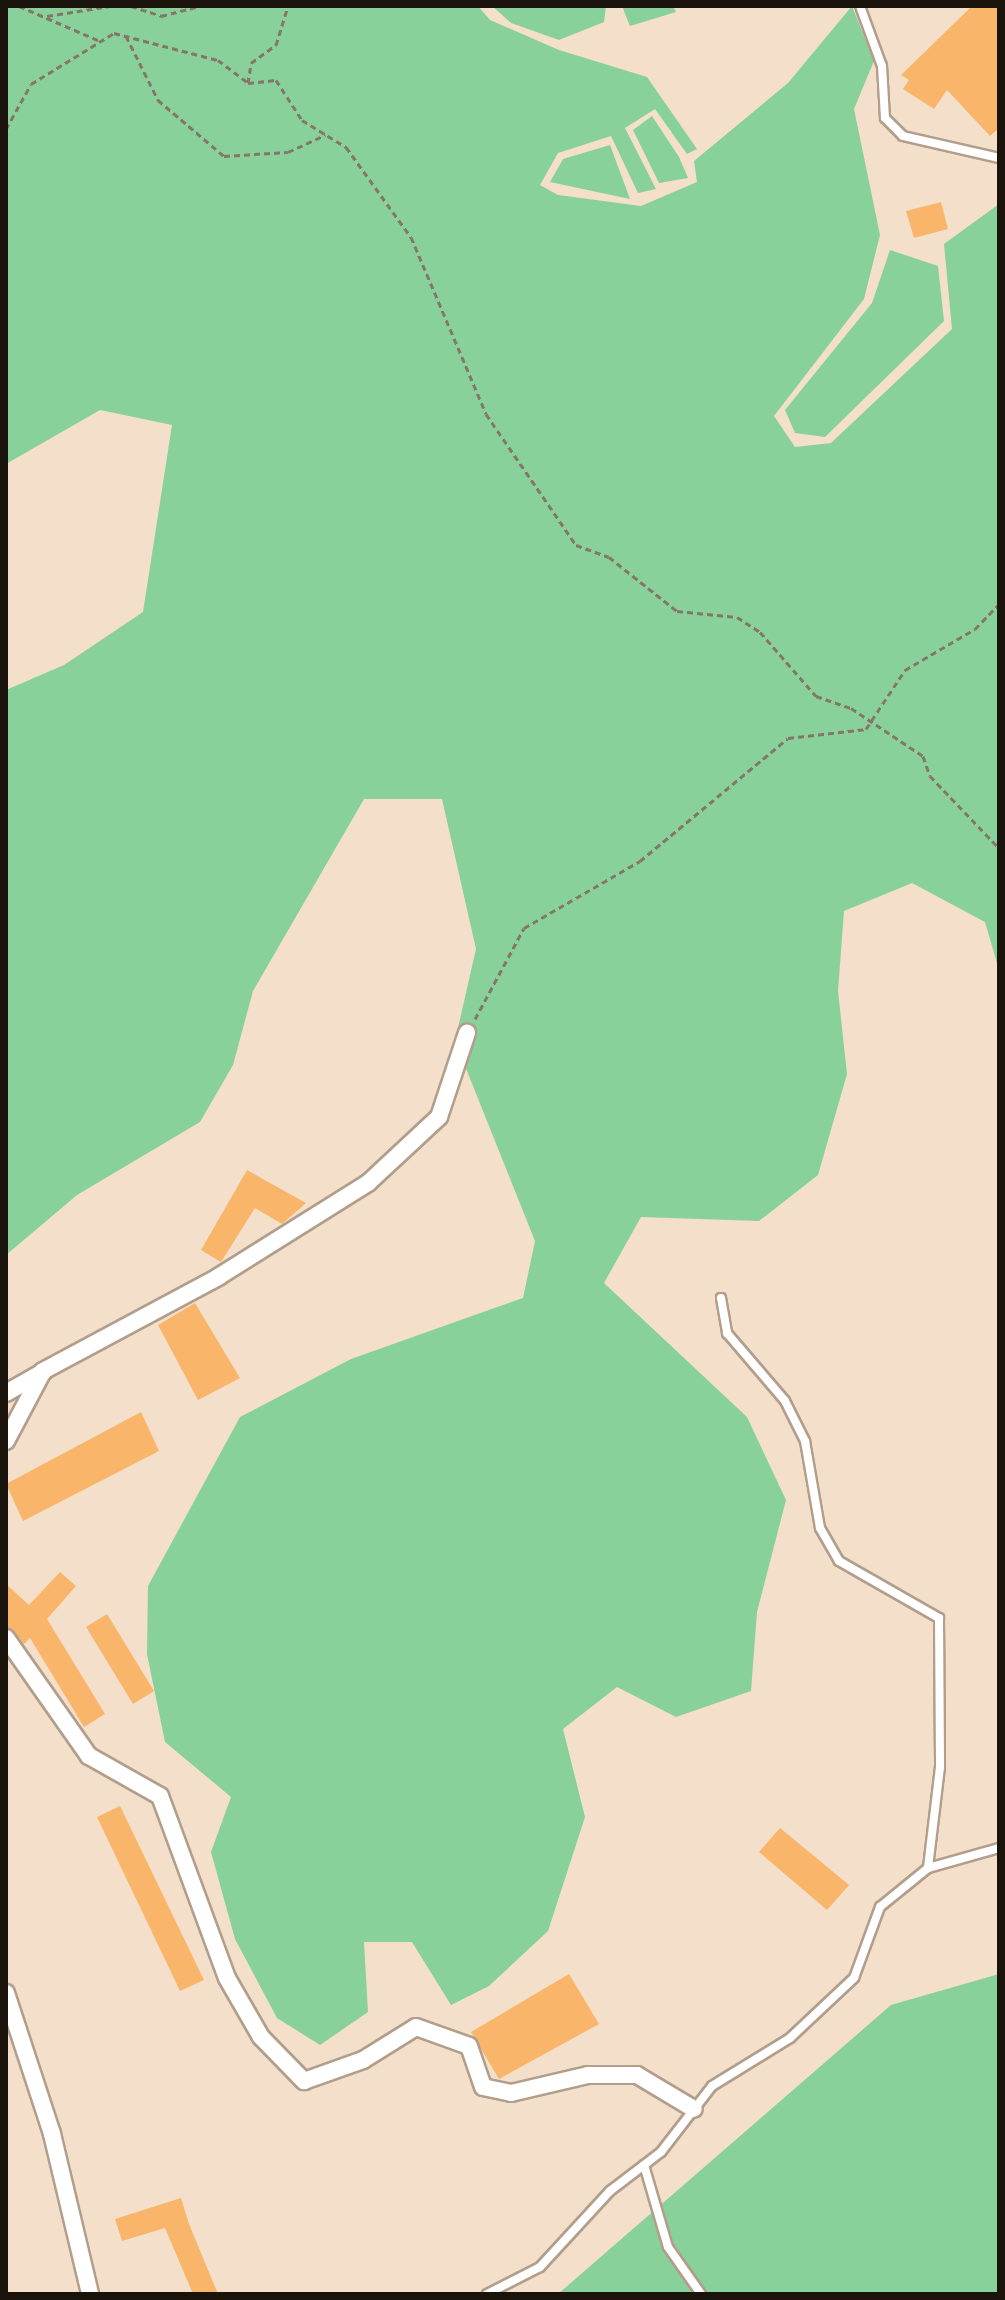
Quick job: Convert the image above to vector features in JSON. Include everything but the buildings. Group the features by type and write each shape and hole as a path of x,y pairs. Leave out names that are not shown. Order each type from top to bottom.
{"street":[{"path":"6,1393 218,1277 368,1183 439,1117 467,1033"},
{"path":"6,1441 43,1371"},
{"path":"6,1638 89,1756 160,1796 227,1978 261,2037 304,2081 363,2060 416,2027 469,2046 483,2087 511,2093 588,2075 637,2075 694,2109"},
{"path":"6,1993 52,2134 90,2294"}],"lane":[{"path":"860,6 882,66 885,118 903,136 999,158"},
{"path":"721,1298 727,1333 785,1401 805,1441 820,1528 839,1561 939,1618 940,1767 928,1868"},
{"path":"487,2294 540,2267 644,2165 712,2086 790,2038 854,1978 880,1907 928,1868 999,1848"},
{"path":"644,2165 668,2247 701,2294"}],"path":[{"path":"19,6 98,40"},
{"path":"44,16 110,6"},
{"path":"131,6 161,16 200,6"},
{"path":"248,83 251,63 276,45 288,6"},
{"path":"125,34 158,100 224,156 288,152 325,135"},
{"path":"6,129 31,84 98,40 125,34 218,60 248,83 276,80 302,120 346,147 411,237 486,414 576,545 609,557 677,611 737,617 816,696 851,708 869,724 923,756 939,787 999,848"},
{"path":"467,1033 524,928 640,861 788,738 869,724 905,670 975,629 999,604"}],"green space":[{"path":"6,6 478,6 490,20 559,50 647,77 697,149 687,154 655,109 625,128 656,189 638,193 611,136 558,153 540,185 558,195 641,206 697,182 694,161 788,83 852,6 874,61 854,109 880,235 864,299 774,416 795,447 831,443 952,329 944,244 999,204 999,970 985,922 912,883 844,911 838,991 847,1074 818,1175 759,1221 641,1217 604,1283 747,1417 786,1500 757,1612 751,1691 676,1717 617,1687 563,1729 585,1817 548,1931 489,1986 451,2005 412,1942 364,1942 368,2012 320,2045 277,2018 235,1939 211,1852 231,1797 165,1742 147,1654 148,1586 240,1417 351,1359 523,1298 535,1241 455,1041 476,949 442,799 364,799 253,991 233,1065 200,1122 77,1195 6,1255 6,690 64,665 143,612 172,425 100,410 6,464"},
{"path":"492,6 606,6 604,22 559,40 511,23"},
{"path":"622,6 673,6 676,12 630,26"},
{"path":"652,116 679,157 688,178 659,183 633,130"},
{"path":"610,145 630,199 550,182 563,159"},
{"path":"890,250 938,266 944,321 825,437 795,433 785,410 872,303"},
{"path":"999,1974 999,2294 558,2294 891,2005"}]}
